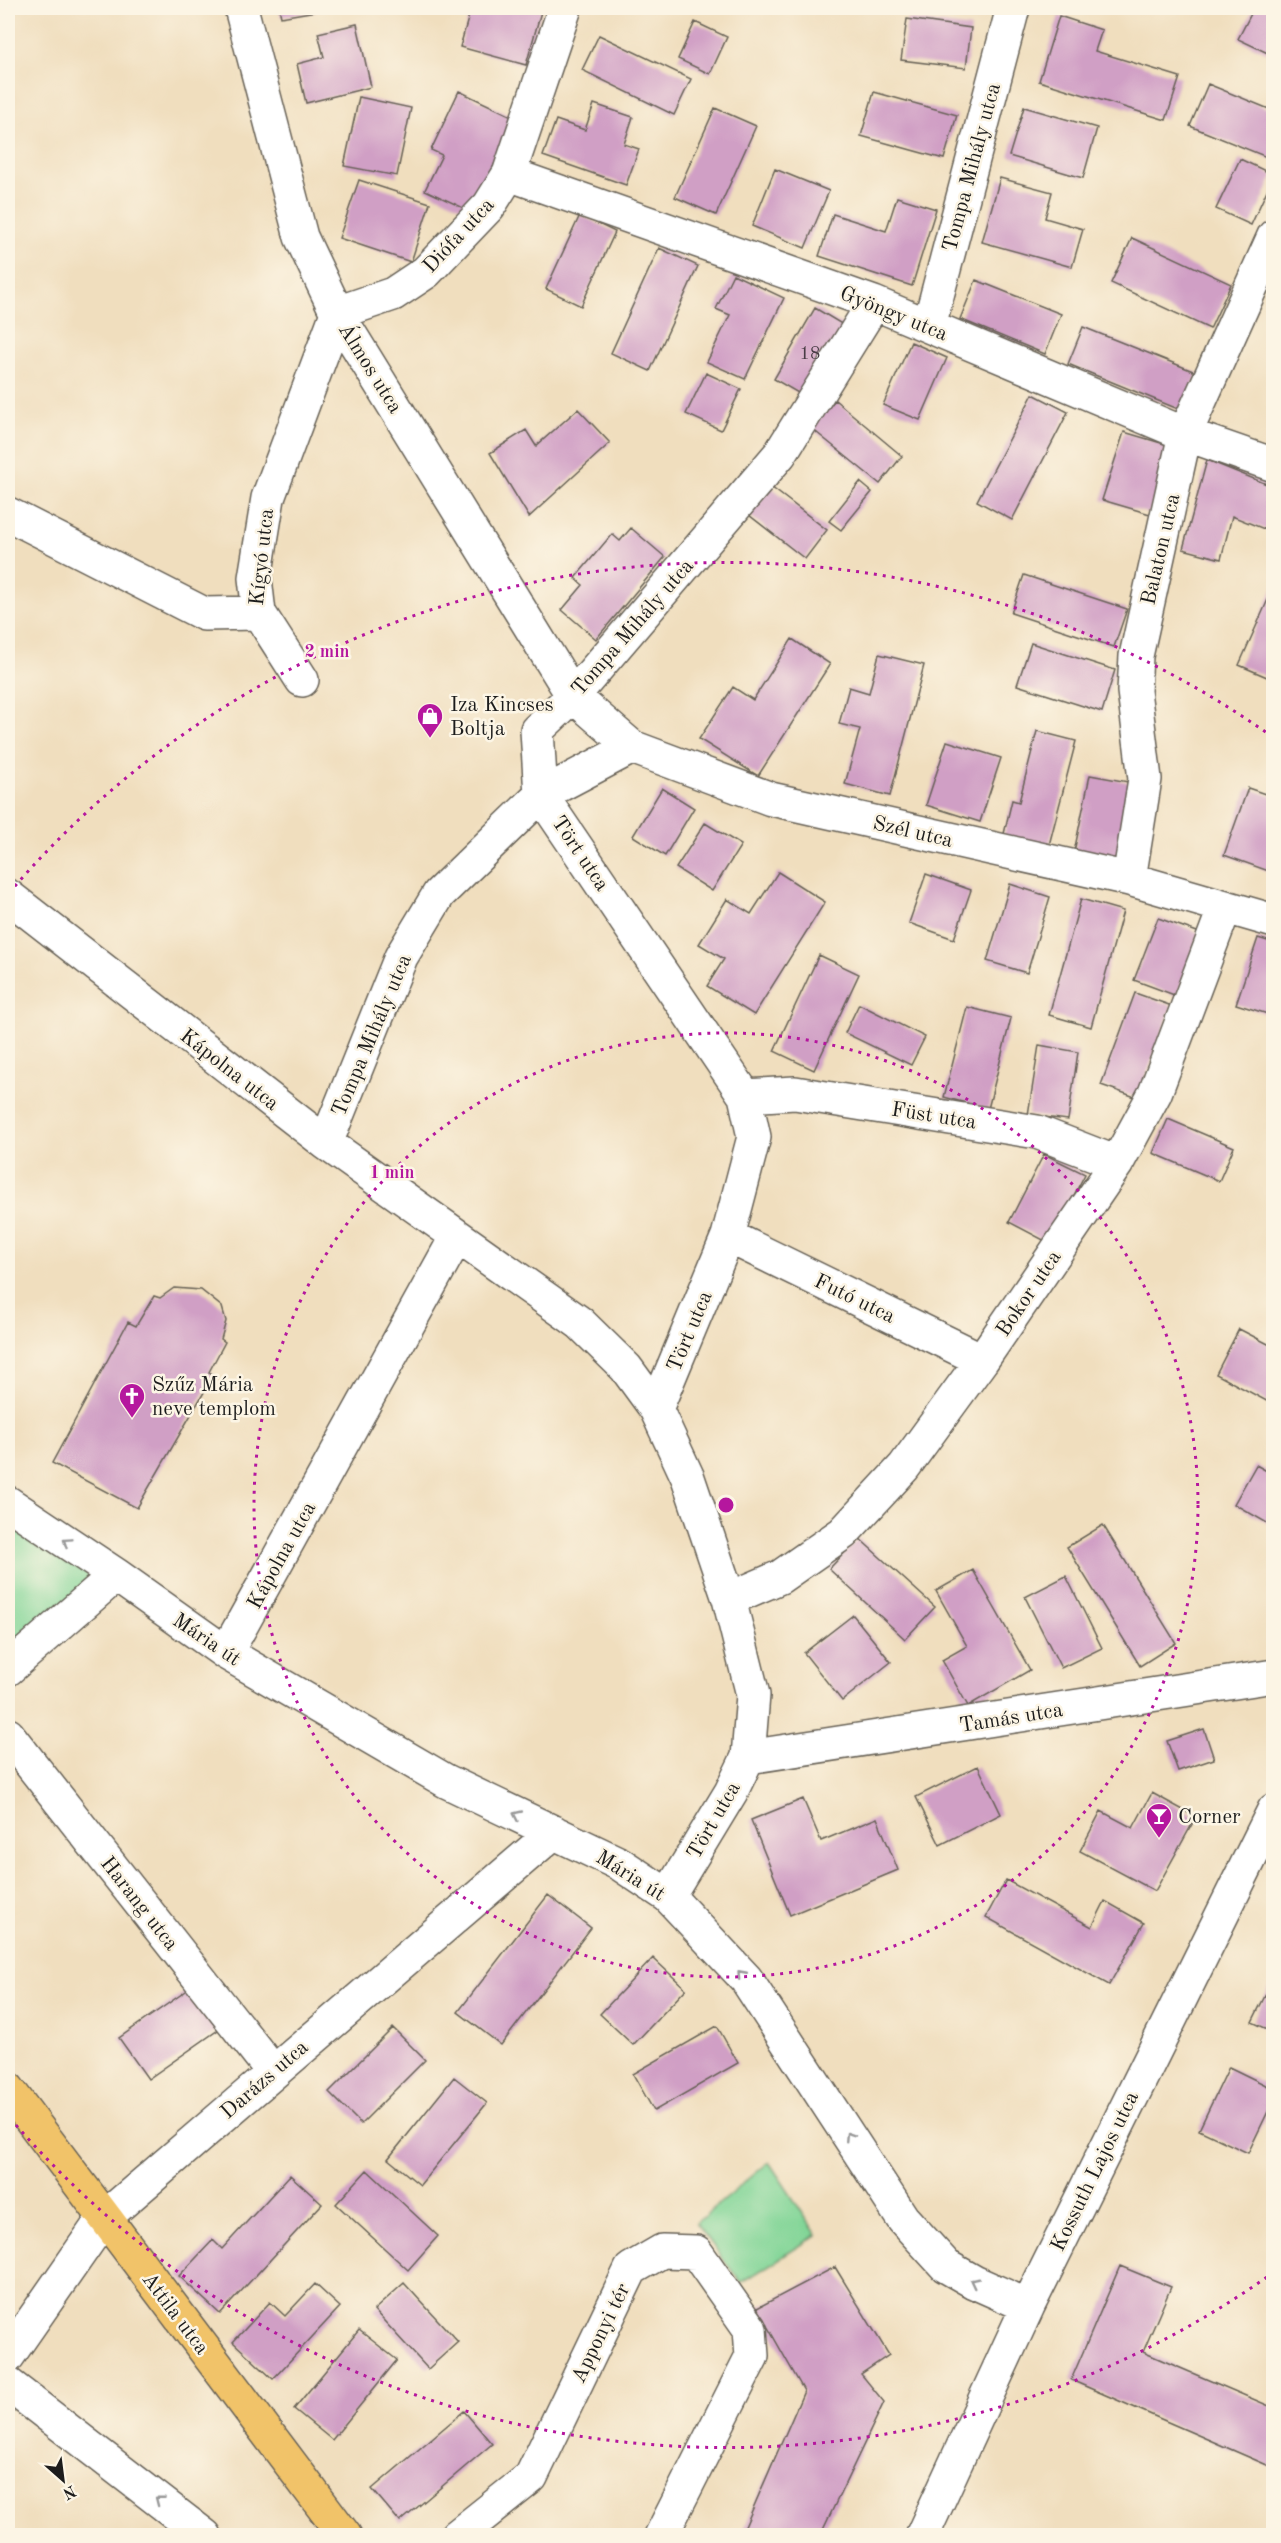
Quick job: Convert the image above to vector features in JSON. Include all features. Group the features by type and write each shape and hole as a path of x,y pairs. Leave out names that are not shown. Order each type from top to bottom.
{"main road":[{"name":"Attila utca","path":"8,2089 345,2535"}],"street":[{"name":"Álmos utca","path":"241,8 301,237 337,313 573,696"},
{"name":"Diófa utca","path":"337,313 393,294 426,272 489,206 509,174 565,8"},
{"name":"Tompa Mihály utca","path":"929,326 1013,8"},
{"name":"Gyöngy utca","path":"509,174 874,303 1185,434 1274,465"},
{"name":"Balaton utca","path":"1129,879 1144,779 1134,692 1136,656 1185,434 1274,236"},
{"name":"Tompa Mihály utca","path":"326,1143 401,957 439,894 541,795 537,730 573,696 780,454 874,303"},
{"name":"Kígyó utca","path":"8,514 204,614 259,613 255,578 268,498 337,313"},
{"path":"259,613 302,680"},
{"name":"Szél utca","path":"573,696 632,747 771,799 1129,879 1274,921"},
{"path":"541,795 632,747"},
{"name":"Tört utca","path":"541,795 745,1096 754,1137 728,1236 656,1409 688,1478 729,1599 753,1695 748,1757 731,1792 668,1896"},
{"name":"Kápolna utca","path":"8,896 326,1143 580,1323 626,1368 656,1409"},
{"name":"Bokor utca","path":"729,1599 780,1577 843,1533 904,1467 982,1360 1117,1163 1155,1093 1225,907"},
{"name":"Füst utca","path":"745,1096 795,1093 1037,1132 1117,1163"},
{"name":"Kápolna utca","path":"226,1653 457,1236"},
{"name":"Futó utca","path":"728,1236 982,1360"},
{"name":"Mária út","path":"8,1503 116,1575 226,1653 446,1781 620,1864 668,1896 746,1979 903,2219 946,2266 974,2282 1028,2306"},
{"path":"8,1669 116,1575"},
{"name":"Tamás utca","path":"748,1757 1274,1676"},
{"name":"Harang utca","path":"8,1735 273,2072"},
{"name":"Kossuth Lajos utca","path":"922,2535 1028,2306 1274,1810"},
{"name":"Darázs utca","path":"8,2356 104,2218 554,1832"},
{"name":"Apponyi tér","path":"462,2534 531,2477 631,2269 662,2251 696,2252 750,2329 752,2356 660,2535"},
{"path":"8,2384 205,2535"}],"green space":[{"path":"8,1503 116,1575 8,1669"},
{"path":"769,2162 817,2235 741,2283 696,2223"}],"building":[{"path":"279,8 328,8 328,9 281,17"},
{"path":"471,8 542,8 526,65 460,47"},
{"path":"1254,8 1274,8 1274,56 1238,39"},
{"path":"1059,16 1102,30 1095,51 1180,77 1166,120 1039,81"},
{"path":"907,19 971,28 966,68 901,60"},
{"path":"695,22 727,37 710,74 678,59"},
{"path":"357,24 371,87 306,103 297,64 324,57 318,33"},
{"path":"599,35 691,79 674,115 582,70"},
{"path":"1208,84 1274,111 1274,160 1190,126"},
{"path":"459,91 516,118 472,212 425,190 442,155 431,150"},
{"path":"874,92 957,115 944,159 861,136"},
{"path":"359,97 411,108 397,176 344,166"},
{"path":"594,104 633,117 624,144 639,149 626,185 543,156 556,120 585,130"},
{"path":"1024,107 1097,128 1083,178 1009,156"},
{"path":"715,108 756,126 716,215 675,197"},
{"path":"1240,159 1274,175 1251,225 1216,209"},
{"path":"775,169 829,191 805,248 752,226"},
{"path":"1000,178 1052,192 1045,218 1083,229 1072,267 982,242"},
{"path":"359,180 430,203 411,262 339,238"},
{"path":"897,197 936,209 912,286 819,256 833,214 886,231"},
{"path":"580,215 615,232 581,306 546,289"},
{"path":"1132,238 1231,284 1210,329 1111,283"},
{"path":"659,248 698,266 650,371 611,353"},
{"path":"733,274 784,298 745,379 707,362 730,315 716,309"},
{"path":"976,280 1061,314 1045,354 960,319"},
{"path":"815,308 845,326 805,397 774,379"},
{"path":"1083,327 1198,373 1183,411 1068,364"},
{"path":"911,342 947,358 920,420 883,405"},
{"path":"706,373 741,389 721,430 686,414"},
{"path":"1033,394 1068,412 1012,520 977,501"},
{"path":"835,400 902,456 880,484 811,428"},
{"path":"578,409 610,443 529,517 490,453 526,430 536,446"},
{"path":"1124,432 1171,446 1150,514 1102,500"},
{"path":"1207,460 1274,487 1274,533 1232,516 1221,559 1183,549"},
{"path":"860,482 872,492 841,530 829,521"},
{"path":"771,487 827,530 805,559 749,515"},
{"path":"631,528 665,557 596,639 562,610 583,585 575,578 612,534 620,541"},
{"path":"1024,575 1127,609 1114,647 1011,613"},
{"path":"1274,586 1274,680 1239,665"},
{"path":"792,639 830,664 758,776 699,739 733,687 753,700"},
{"path":"1031,643 1115,670 1102,712 1017,685"},
{"path":"879,654 924,665 890,796 845,784 860,729 839,724 849,687 869,693"},
{"path":"1037,731 1076,741 1048,849 1003,838 1012,800 1019,802"},
{"path":"947,741 1001,758 980,822 926,805"},
{"path":"1090,775 1134,783 1119,861 1074,852"},
{"path":"662,788 694,808 665,856 633,836"},
{"path":"1248,788 1274,797 1274,873 1224,855"},
{"path":"705,823 741,845 712,891 676,868"},
{"path":"778,872 825,902 754,1015 707,986 724,959 699,944 727,899 751,914"},
{"path":"926,874 971,890 954,939 909,923"},
{"path":"1010,884 1050,897 1027,973 987,961"},
{"path":"1081,899 1123,911 1091,1027 1049,1015"},
{"path":"1158,918 1200,933 1177,996 1134,980"},
{"path":"1258,938 1274,943 1274,1016 1236,1004"},
{"path":"819,955 859,974 814,1070 774,1051"},
{"path":"1135,993 1172,1006 1138,1098 1101,1085"},
{"path":"859,1004 925,1037 911,1065 845,1033"},
{"path":"967,1007 1011,1018 988,1109 944,1097"},
{"path":"1039,1045 1078,1052 1068,1120 1028,1115"},
{"path":"1168,1119 1234,1147 1219,1181 1153,1153"},
{"path":"1044,1154 1085,1174 1049,1243 1009,1222"},
{"name":"Szűz Mária neve templom","path":"174,1288 201,1290 222,1307 226,1321 221,1339 225,1342 209,1372 214,1375 137,1508 52,1463 128,1322 136,1326 154,1296 160,1298"},
{"path":"1239,1329 1274,1347 1274,1405 1216,1374"},
{"path":"1256,1465 1274,1475 1274,1527 1234,1504"},
{"path":"1103,1525 1176,1643 1140,1666 1067,1547"},
{"path":"859,1538 935,1607 905,1639 829,1569"},
{"path":"973,1570 1030,1670 968,1706 942,1660 967,1646 936,1591"},
{"path":"1066,1576 1102,1648 1061,1668 1025,1597"},
{"path":"853,1615 891,1662 842,1701 804,1653"},
{"path":"1204,1729 1214,1759 1178,1771 1167,1741"},
{"path":"978,1766 1001,1814 940,1845 916,1797"},
{"path":"1152,1793 1196,1817 1155,1891 1080,1851 1101,1811 1133,1828"},
{"path":"803,1799 821,1841 877,1818 898,1870 790,1915 751,1820"},
{"path":"1006,1880 1092,1927 1105,1901 1144,1923 1109,1985 986,1917"},
{"path":"548,1895 591,1928 501,2045 458,2012"},
{"path":"653,1958 686,1989 633,2045 600,2014"},
{"path":"1274,1978 1274,2032 1252,2022"},
{"path":"189,1989 218,2030 148,2079 119,2038"},
{"path":"717,2026 738,2063 654,2111 633,2074"},
{"path":"393,2028 425,2060 361,2124 329,2092"},
{"path":"1229,2067 1274,2089 1274,2099 1248,2153 1199,2130"},
{"path":"454,2077 487,2103 420,2185 388,2159"},
{"path":"367,2170 438,2236 408,2270 336,2204"},
{"path":"290,2175 322,2204 220,2314 179,2276 213,2240 222,2249"},
{"path":"1120,2266 1171,2287 1143,2352 1274,2408 1274,2468 1071,2380"},
{"path":"835,2267 889,2355 861,2374 884,2402 820,2536 741,2536 804,2391 757,2308"},
{"path":"404,2283 458,2342 428,2369 374,2310"},
{"path":"315,2284 340,2307 273,2379 233,2342 270,2302 285,2316"},
{"path":"359,2330 397,2360 332,2440 294,2409"},
{"path":"464,2411 492,2444 400,2522 372,2489"}],"place":[{"name":"Iza Kincses Boltja","path":"430,739"},
{"name":"Szűz Mária neve templom","path":"132,1419"},
{"name":"Corner","path":"1159,1839"}]}
